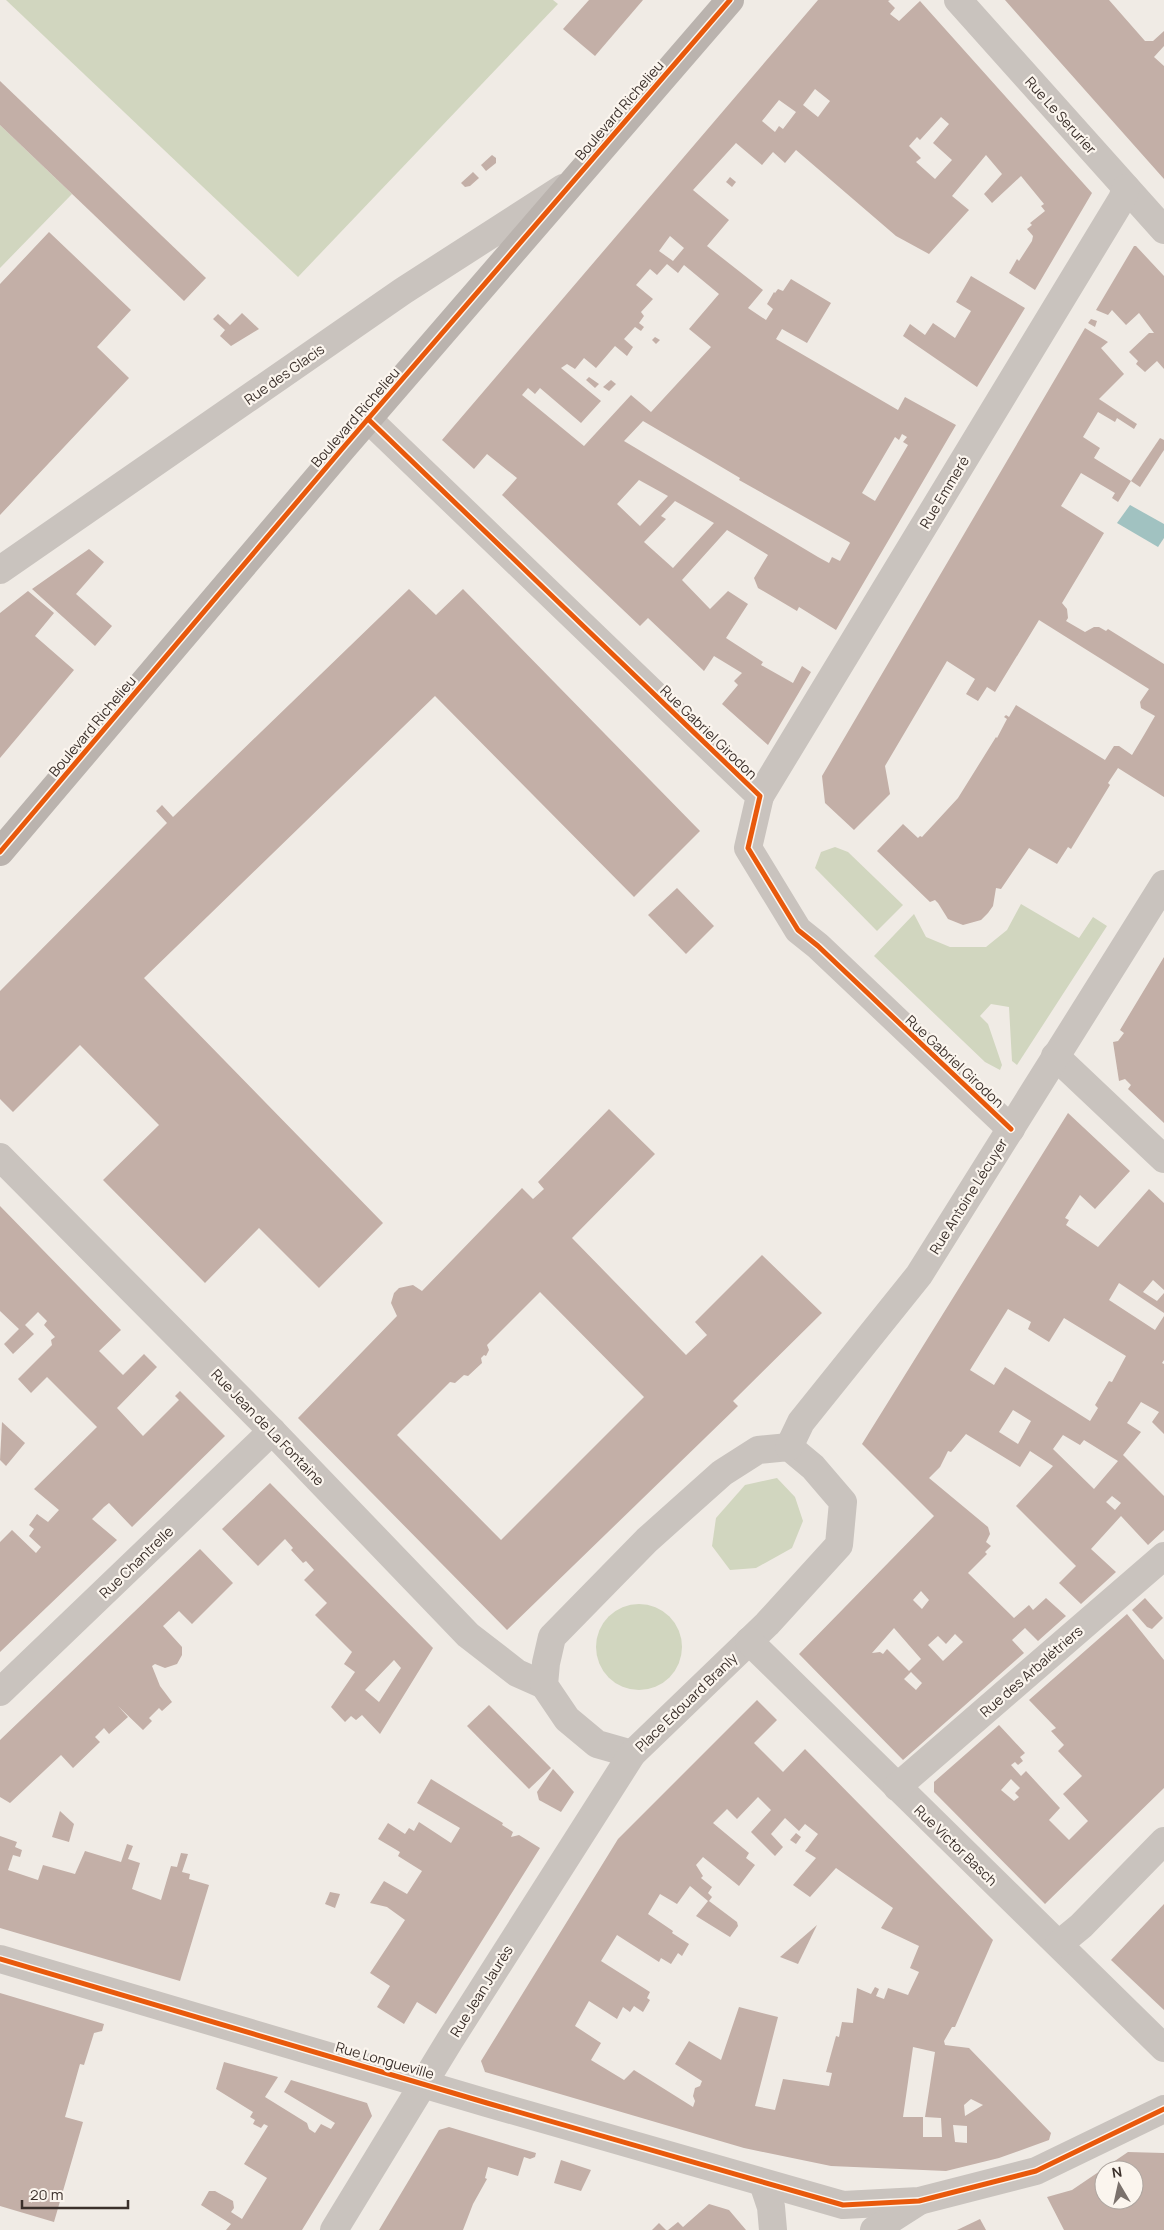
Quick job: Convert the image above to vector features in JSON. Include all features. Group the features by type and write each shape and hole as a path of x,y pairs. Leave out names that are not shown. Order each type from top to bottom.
{"main road":[{"name":"Boulevard Richelieu","path":"0,852 368,419 730,0"}],"street":[{"name":"Rue Le Serurier","path":"958,0 1164,230"},
{"name":"Rue des Glacis","path":"0,570 403,291 571,183"},
{"name":"Rue Emmeré","path":"760,796 1122,199 1126,188"},
{"name":"Rue Gabriel Girodon","path":"368,419 760,796 748,848 798,930 1010,1129"},
{"name":"Rue Antoine Lécuyer","path":"789,1447 801,1422 919,1275 1164,884"},
{"path":"1055,1056 1164,1160"},
{"name":"Rue Jean de La Fontaine","path":"0,1157 272,1431 468,1635 517,1673 544,1685"},
{"name":"Rue Chantrelle","path":"0,1692 272,1431"},
{"path":"544,1685 546,1663 552,1637 647,1540 722,1473 758,1450 789,1447"},
{"name":"Place Edouard Branly","path":"544,1685 567,1719 598,1744 632,1754 748,1641 839,1545 843,1502 814,1467 789,1447"},
{"name":"Rue des Arbalétriers","path":"897,1787 1164,1556"},
{"name":"Rue Victor Basch","path":"748,1641 1164,2048"},
{"name":"Rue Jean Jaurès","path":"334,2230 457,2028 632,1754"},
{"path":"1059,1944 1081,1926 1164,1841"},
{"name":"Rue Longueville","path":"0,1959 843,2205 919,2201"},
{"path":"874,2230 919,2201 1036,2171 1164,2109"},
{"path":"763,2183 771,2207 773,2230"}],"green space":[{"path":"6,0 553,0 558,4 298,277"},
{"path":"0,125 72,194 0,268"},
{"path":"835,847 848,852 903,905 877,931 815,868 821,852"},
{"path":"1021,904 1079,938 1093,917 1107,926 1017,1065 1012,1061 1009,1007 991,1004 980,1016 988,1024 1002,1065 1000,1070 985,1062 874,956 914,914 926,937 950,947 986,947 1007,930"},
{"path":"777,1478 795,1497 803,1521 792,1548 756,1568 730,1570 712,1546 716,1518 745,1485"},
{"path":"639,1604 655,1608 669,1617 678,1631 682,1647 678,1663 669,1677 655,1686 639,1690 623,1686 609,1677 600,1663 596,1647 600,1631 609,1617 623,1608"}],"water":[{"path":"1130,505 1164,524 1164,538 1158,547 1117,523"}],"building":[{"path":"589,0 643,0 595,56 563,29"},
{"path":"818,0 890,0 888,1 895,8 890,14 899,21 920,1 1092,193 1035,290 1009,273 1017,259 1019,261 1032,241 1033,236 1027,229 1032,225 1030,223 1045,211 1041,206 1044,204 1021,176 992,203 984,194 1002,174 986,155 952,196 969,210 929,254 896,236 796,150 785,163 773,152 762,165 736,143 693,190 729,220 707,246 763,290 748,308 766,320 773,309 767,304 774,292 778,289 783,291 791,279 831,303 807,343 782,329 776,339 898,410 905,397 956,425 836,630 799,607 797,611 758,588 754,578 768,555 727,530 682,580 710,609 728,591 748,604 726,638 763,662 761,665 793,683 802,666 811,672 768,745 722,704 738,685 734,681 742,673 714,656 704,671 648,618 640,626 502,495 517,478 487,454 474,469 442,440","holes":["815,89 830,101 818,117 803,105","779,100 796,112 783,129 779,126 775,132 762,121","941,117 949,124 933,143 952,160 935,179 916,162 921,158 909,146 917,137 920,140","670,236 684,248 673,261 659,251","667,264 678,273 684,265 719,294 689,329 711,347 651,412 631,395 584,446 522,395 528,388 535,394 540,388 581,423 601,401 561,368 567,364 575,369 584,358 596,368 615,346 627,356 633,347 624,339 635,327 641,331 644,327 639,323 644,316 641,312 653,299 636,285 650,269 657,275","643,421 740,478 739,480 850,543 840,561 832,557 829,563 624,441","902,434 907,437 903,442 908,445 875,501 862,493 895,437 899,440","639,480 668,496 640,526 617,504","675,501 714,523 673,568 644,542 666,519 661,516"]},
{"path":"1005,0 1109,0 1145,41 1153,41 1164,31 1164,46 1154,57 1164,66 1164,179"},
{"path":"0,81 206,278 184,301 0,125"},
{"path":"492,155 496,158 496,163 486,171 481,165"},
{"path":"473,172 479,178 470,186 465,187 461,183"},
{"path":"730,177 736,182 732,187 726,182"},
{"path":"49,232 131,310 97,347 129,378 0,515 0,284"},
{"path":"1134,246 1164,276 1164,369 1157,361 1145,372 1136,364 1138,361 1129,352 1149,333 1154,333 1139,313 1126,325 1112,310 1108,315 1096,310"},
{"path":"971,276 1025,308 977,387 903,336 910,324 925,335 933,323 955,338 971,311 956,302"},
{"path":"242,313 259,329 231,346 220,336 225,330 213,319 218,314 230,325"},
{"path":"1091,319 1097,321 1095,327 1088,323"},
{"path":"1085,328 1108,342 1101,348 1124,374 1099,399 1137,424 1134,429 1117,418 1115,422 1098,412 1083,437 1100,448 1094,458 1131,481 1118,502 1112,498 1115,493 1081,473 1061,506 1104,533 1062,603 1067,609 1068,618 1066,621 1085,632 1094,627 1099,627 1106,631 1108,629 1164,664 1164,797 1118,768 1108,783 1110,785 1071,849 1068,847 1057,864 1029,848 1001,889 996,888 993,906 988,913 981,920 963,925 948,919 935,900 930,902 877,851 903,824 918,838 922,837 958,798 997,738 1007,719 1004,717 1006,715 1009,717 1016,705 1105,760 1114,746 1119,746 1132,755 1155,716 1141,708 1140,702 1149,689 1039,620 995,692 987,687 978,701 966,694 975,679 947,661 885,766 890,794 854,830 825,803 822,776"},
{"path":"655,337 660,340 656,344 652,340"},
{"path":"589,377 599,384 595,388 586,380"},
{"path":"611,380 616,384 609,391 603,387"},
{"path":"1160,438 1164,440 1164,450 1140,487 1131,481"},
{"path":"89,549 104,562 76,594 112,626 95,646 32,589"},
{"path":"409,589 436,615 463,589 700,831 634,897 435,696 144,978 383,1223 319,1288 259,1228 205,1283 103,1180 159,1125 80,1045 13,1112 0,1099 0,991 167,823 156,811 162,805 173,817"},
{"path":"28,591 54,613 35,636 74,670 0,758 0,613"},
{"path":"677,888 714,926 686,954 648,915"},
{"path":"1164,957 1164,1123 1128,1089 1131,1085 1125,1079 1119,1081 1113,1042 1118,1041 1124,1033 1120,1030"},
{"path":"609,1109 655,1154 572,1238 686,1355 707,1335 695,1322 762,1255 822,1313 733,1401 738,1406 507,1630 298,1418 397,1316 391,1303 394,1293 399,1288 413,1285 422,1291 522,1188 533,1199 544,1189 538,1182","holes":["540,1292 644,1397 501,1540 397,1435 450,1382 455,1383 464,1375 468,1376 482,1363 481,1358 484,1355 486,1356 489,1350 487,1345"]},
{"path":"1068,1113 1130,1171 1095,1209 1080,1195 1065,1218 1069,1220 1066,1225 1098,1247 1149,1189 1164,1203 1164,1290 1153,1280 1143,1292 1157,1301 1164,1293 1164,1313 1119,1283 1109,1300 1155,1330 1164,1316 1164,1360 1162,1363 1164,1364 1164,1434 1152,1422 1159,1412 1141,1402 1127,1423 1141,1432 1123,1455 1164,1496 1164,1530 1148,1545 1121,1516 1091,1549 1116,1572 1081,1604 1059,1583 1076,1566 1016,1506 1053,1466 1030,1451 1020,1467 966,1434 951,1452 948,1451 940,1467 929,1478 988,1527 990,1534 986,1542 991,1546 985,1552 987,1554 968,1573 1014,1618 1029,1605 1033,1610 1046,1598 1066,1616 1038,1641 1025,1628 1012,1640 1024,1653 903,1760 799,1654 934,1516 862,1444","holes":["1008,1309 1031,1322 1028,1329 1049,1342 1064,1318 1126,1356 1112,1382 1109,1381 1095,1405 1098,1408 1090,1421 1005,1367 994,1385 970,1370","1013,1410 1031,1421 1018,1444 999,1432","1063,1435 1080,1445 1084,1440 1118,1461 1094,1489 1053,1449","1112,1496 1121,1503 1115,1510 1106,1502","921,1591 929,1600 922,1609 913,1600","894,1628 921,1659 909,1671 887,1649 883,1654 880,1652 872,1653","955,1634 963,1642 943,1661 928,1645 938,1636 946,1644","911,1672 922,1683 916,1690 904,1679"]},
{"path":"0,1206 121,1330 99,1351 123,1375 144,1354 157,1367 117,1408 143,1436 179,1400 175,1396 180,1391 225,1436 132,1527 109,1503 104,1507 92,1519 117,1540 0,1652 0,1542 12,1530 36,1553 41,1547 29,1536 34,1529 29,1525 37,1514 48,1522 59,1510 34,1489 97,1427 47,1377 31,1393 18,1379 52,1345 51,1340 55,1337 44,1325 47,1321 38,1312 25,1325 34,1334 13,1354 4,1344 19,1329 0,1311"},
{"path":"2,1422 25,1443 6,1466 0,1460"},
{"path":"270,1483 433,1648 380,1734 362,1715 356,1720 351,1716 345,1722 331,1707 355,1672 344,1664 352,1652 315,1615 327,1603 304,1580 314,1570 306,1561 303,1563 291,1550 293,1548 285,1539 258,1566 222,1529","holes":["394,1660 401,1668 379,1702 365,1690"]},
{"path":"200,1549 233,1583 192,1624 179,1611 163,1626 182,1647 182,1655 177,1664 165,1668 155,1664 152,1666 160,1686 172,1702 162,1711 159,1708 149,1718 152,1721 143,1730 118,1706 128,1717 109,1734 104,1728 95,1737 100,1742 73,1768 61,1755 10,1803 0,1797 0,1740"},
{"path":"1145,1598 1163,1618 1152,1629 1147,1627 1132,1610"},
{"path":"1127,1614 1164,1660 1164,1788 1045,1904 934,1792 934,1782 999,1725 1025,1753 1020,1757 1023,1761 1018,1765 1015,1762 1011,1765 1021,1776 1026,1771 1060,1808 1049,1820 1069,1840 1088,1821 1063,1794 1082,1776 1058,1751 1064,1745 1051,1731 1056,1728 1029,1700","holes":["1011,1779 1020,1788 1015,1793 1019,1797 1014,1801 1001,1790"]},
{"path":"757,1700 777,1720 754,1743 783,1772 805,1749 993,1940 955,2027 952,2027 944,2041 945,2045 969,2048 1051,2133 1049,2140 999,2158 946,2171 831,2166 744,2148 485,2072 481,2061 618,1839","holes":["758,1797 771,1810 751,1832 775,1856 783,1847 771,1834 785,1818 799,1831 805,1824 818,1834 805,1851 816,1858 793,1885 810,1897 836,1868 893,1908 881,1928 919,1946 910,1968 919,1972 908,1995 888,1988 884,1999 876,1996 879,1989 875,1987 871,1994 857,1988 853,2023 842,2022 839,2037 836,2036 826,2072 832,2073 829,2086 783,2079 775,2110 755,2106 778,2017 739,2007 721,2060 689,2041 675,2064 702,2081 700,2086 695,2088 693,2107 634,2070 624,2080 591,2060 601,2043 575,2026 589,2001 617,2019 623,2007 630,2012 634,2006 643,2012 650,2000 647,1998 650,1992 601,1961 617,1935 659,1962 661,1958 671,1964 678,1953 682,1956 689,1944 648,1914 660,1894 677,1904 690,1886 708,1901 696,1916 730,1937 738,1926 737,1922 709,1901 712,1897 708,1893 712,1887 701,1878 703,1876 696,1865 703,1857 739,1886 755,1865 746,1858 749,1853 713,1823 727,1809 737,1819","913,2047 935,2052 925,2117 941,2118 942,2137 923,2137 923,2117 903,2117","971,2099 983,2105 965,2116 964,2105","953,2125 967,2126 967,2143 955,2142"]},
{"path":"489,1705 551,1768 529,1789 467,1726"},
{"path":"553,1769 574,1792 561,1812 539,1800 537,1792"},
{"path":"431,1779 503,1823 502,1825 513,1832 511,1837 519,1835 540,1848 436,2014 417,2002 404,2024 377,2007 390,1986 370,1973 405,1920 387,1907 370,1903 384,1881 407,1894 422,1871 398,1856 400,1852 378,1839 388,1823 405,1834 409,1828 414,1831 419,1822 451,1843 460,1828 417,1803"},
{"path":"60,1811 74,1824 69,1842 52,1837"},
{"path":"796,1833 801,1837 796,1844 790,1840"},
{"path":"0,1836 17,1842 15,1847 22,1850 20,1857 13,1855 8,1870 38,1880 43,1865 75,1874 85,1851 121,1862 127,1844 133,1846 128,1859 140,1863 132,1889 161,1900 171,1866 177,1867 181,1853 188,1854 182,1872 190,1874 189,1879 209,1885 180,1981 0,1928"},
{"path":"330,1892 340,1894 335,1908 325,1904"},
{"path":"1164,1904 1164,2010 1111,1960"},
{"path":"817,1925 798,1964 780,1957"},
{"path":"0,1993 104,2024 102,2031 94,2033 84,2065 80,2064 65,2117 83,2122 54,2222 0,2206"},
{"path":"224,2062 278,2077 265,2097 307,2123 309,2129 315,2133 321,2124 331,2129 335,2123 284,2092 291,2080 367,2103 372,2116 302,2230 226,2230 231,2224 201,2205 209,2191 215,2191 233,2201 234,2208 231,2212 242,2219 267,2178 244,2164 268,2126 264,2124 261,2128 253,2124 255,2120 250,2117 253,2112 216,2089"},
{"path":"449,2127 536,2153 535,2157 530,2159 524,2157 518,2176 488,2167 485,2178 487,2179 473,2204 463,2230 379,2230 439,2130"},
{"path":"1128,2152 1164,2153 1164,2230 1064,2230 1047,2197 1072,2190 1094,2175 1094,2210 1144,2210 1144,2160 1116,2160"},
{"path":"561,2160 591,2170 581,2191 554,2183"},
{"path":"709,2204 729,2210 746,2230 668,2230 678,2222 683,2227"},
{"path":"980,2219 986,2230 957,2230"},
{"path":"659,2223 666,2230 652,2230"}],"cycle path":[{"path":"0,852 342,449 730,0"},
{"path":"368,419 760,796 748,848 798,930 818,946 1011,1129"},
{"path":"0,1959 487,2103 843,2205 919,2201 1036,2171 1164,2109"}]}
